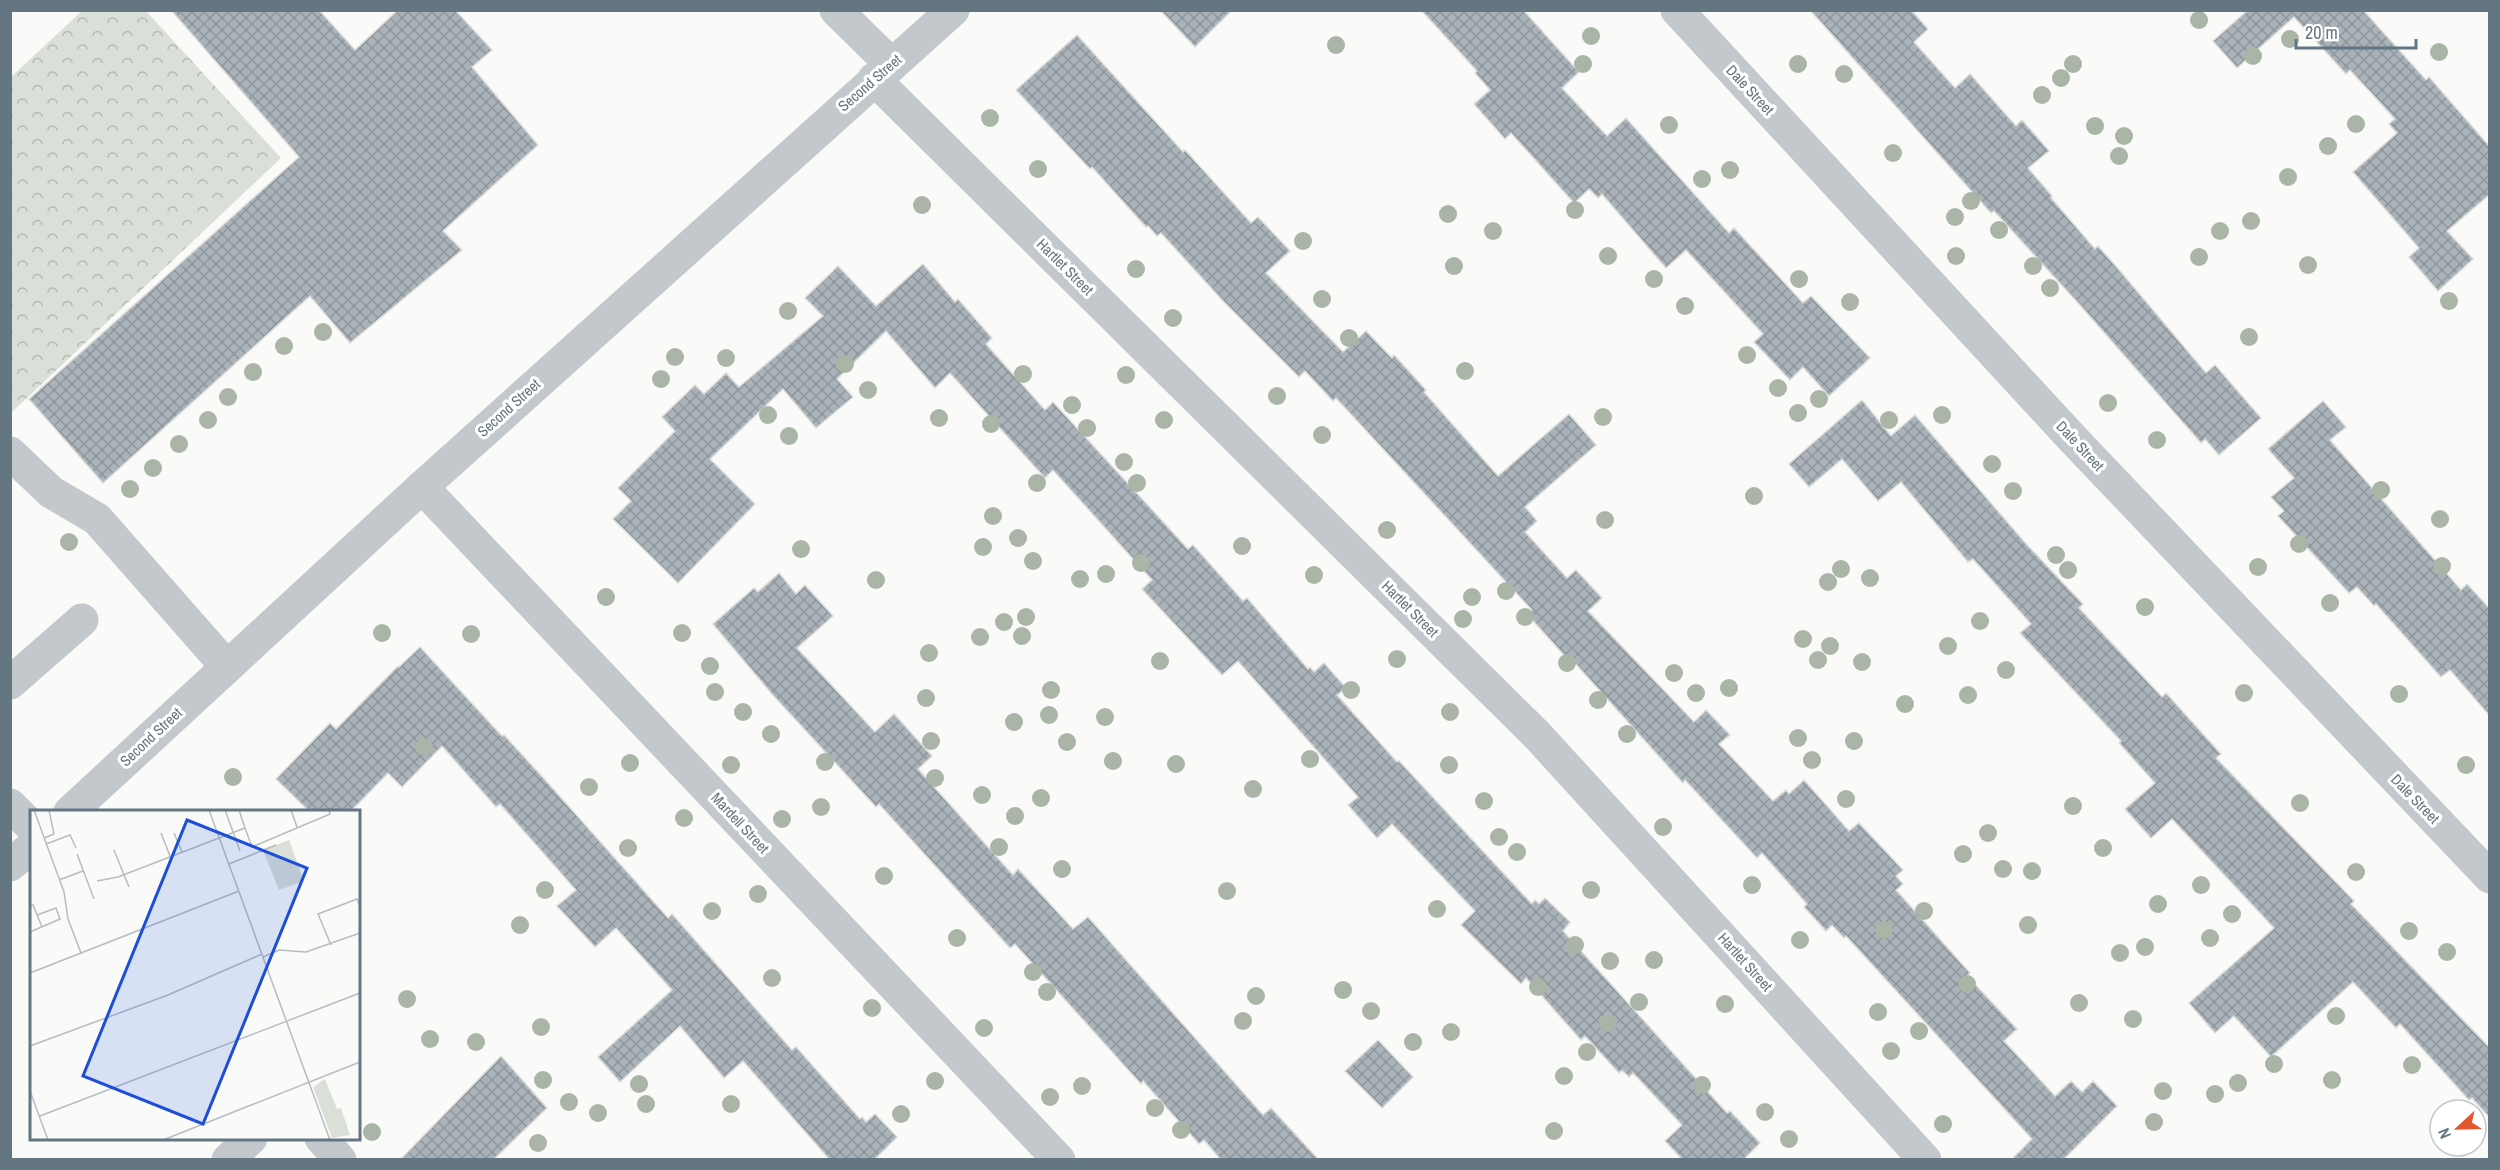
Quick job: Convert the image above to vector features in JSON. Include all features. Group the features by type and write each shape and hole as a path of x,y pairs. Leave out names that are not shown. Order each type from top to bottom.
{"street":[{"name":"Hartlet Street","path":"836,10 883,72 1538,736 1925,1160"},
{"name":"Second Street","path":"72,810 422,487 953,10"},
{"name":"Dale Street","path":"1677,10 2072,438 2490,877"},
{"path":"10,453 51,492 97,519 227,666"},
{"name":"Mardell Street","path":"422,487 1059,1160"},
{"path":"10,683 82,620"},
{"path":"10,805 30,825"},
{"path":"10,865 30,849"},
{"path":"228,1160 249,1140"},
{"path":"323,1140 340,1160"}],"green space":[{"path":"83,10 146,11 281,158 11,413 11,77"}],"building":[{"path":"171,10 319,10 355,50 398,10 455,10 492,50 472,67 538,145 443,231 462,250 350,343 310,296 103,483 29,399 299,157"},
{"path":"1160,10 1232,10 1195,47"},
{"path":"1421,10 1523,10 1579,72 1562,88 1607,136 1626,118 1729,233 1734,228 1803,303 1811,296 1870,358 1829,396 1803,367 1790,380 1754,342 1763,334 1686,250 1666,268 1602,194 1598,198 1589,189 1574,203 1511,133 1505,139 1474,104 1490,90 1475,73 1477,71"},
{"path":"1810,10 1911,10 1928,29 1914,42 1955,88 1970,74 2016,126 2022,120 2049,151 2028,168 2052,196 2051,198 2095,249 2098,246 2206,373 2215,365 2261,418 2219,455 2205,439 2201,443 2080,305 1994,211 1991,213"},
{"path":"2248,10 2363,10 2426,80 2429,77 2490,147 2490,194 2447,231 2473,259 2438,291 2409,257 2419,248 2353,172 2397,133 2389,124 2395,119 2350,70 2346,74 2294,17 2237,68 2213,41"},
{"path":"1077,35 1251,223 1258,217 1290,251 1266,273 1343,352 1366,331 1392,358 1394,355 1498,476 1569,414 1596,445 1525,507 1537,521 1525,532 1567,578 1576,570 1602,598 1588,611 1694,722 1706,710 1730,735 1719,744 1773,801 1786,790 1789,794 1804,780 1849,831 1859,823 1903,870 1896,876 1903,884 1896,890 1970,973 1967,976 2017,1029 2004,1041 2055,1096 2071,1081 2082,1092 2093,1081 2117,1106 2063,1160 2011,1160 2032,1139 1846,936 1844,938 1832,925 1826,931 1804,907 1807,904 1762,853 1757,858 1685,780 1683,783 1575,663 1572,664 1527,614 1532,610 1336,398 1333,401 1305,371 1299,377 1225,303 1161,233 1157,236 1148,226 1146,227 1092,167 1090,169 1016,90"},
{"path":"923,264 955,302 958,299 992,338 986,344 1045,410 1053,402 1188,549 1193,545 1243,601 1247,598 1308,669 1310,667 1314,672 1324,663 1346,688 1337,695 1397,762 1399,761 1532,904 1535,900 1539,904 1545,898 1570,922 1563,931 1727,1113 1730,1111 1760,1143 1743,1160 1683,1160 1665,1141 1682,1125 1633,1073 1629,1077 1622,1070 1619,1073 1585,1036 1581,1040 1526,978 1521,984 1461,925 1475,911 1392,824 1377,838 1348,805 1358,797 1238,661 1222,675 1142,589 1152,580 1053,470 1045,478 950,373 935,388 886,331 837,379 853,397 816,428 783,389 710,459 755,504 678,583 613,519 631,501 618,488 675,431 662,417 695,385 704,394 726,373 739,387 823,316 805,298 838,266 876,306"},
{"path":"1862,400 1891,436 1915,415 2027,545 2083,604 2079,608 2162,697 2166,693 2221,754 2216,758 2354,901 2351,904 2490,1048 2490,1118 2488,1098 2467,1098 2400,1024 2396,1028 2353,982 2271,1057 2234,1016 2215,1033 2189,1003 2274,928 2172,819 2151,838 2125,809 2155,783 2119,743 2121,741 2020,633 2031,624 1973,559 1968,562 1901,482 1878,501 1842,459 1809,487 1789,464"},
{"path":"2323,401 2346,427 2330,440 2461,590 2467,584 2490,609 2490,716 2450,670 2441,677 2376,604 2374,606 2357,587 2349,593 2278,516 2284,511 2271,497 2294,478 2268,449"},
{"path":"779,573 796,594 805,585 833,616 797,648 875,732 894,714 932,756 918,769 1013,875 1018,869 1073,929 1088,917 1263,1115 1271,1108 1319,1160 1221,1160 1204,1140 1199,1144 1143,1081 1141,1084 1015,944 1010,948 879,804 876,807 772,694 713,624 754,588 758,592"},
{"path":"420,647 502,736 504,735 668,918 672,914 792,1050 796,1047 860,1119 862,1117 866,1122 875,1114 897,1137 874,1160 830,1160 743,1061 724,1078 680,1026 620,1082 598,1057 672,990 616,928 595,947 557,906 576,890 500,804 496,807 442,746 402,787 388,773 352,810 308,810 276,779 330,723 336,729"},
{"path":"1378,1040 1413,1077 1382,1108 1345,1071"},
{"path":"501,1056 547,1108 493,1160 400,1160"}]}
